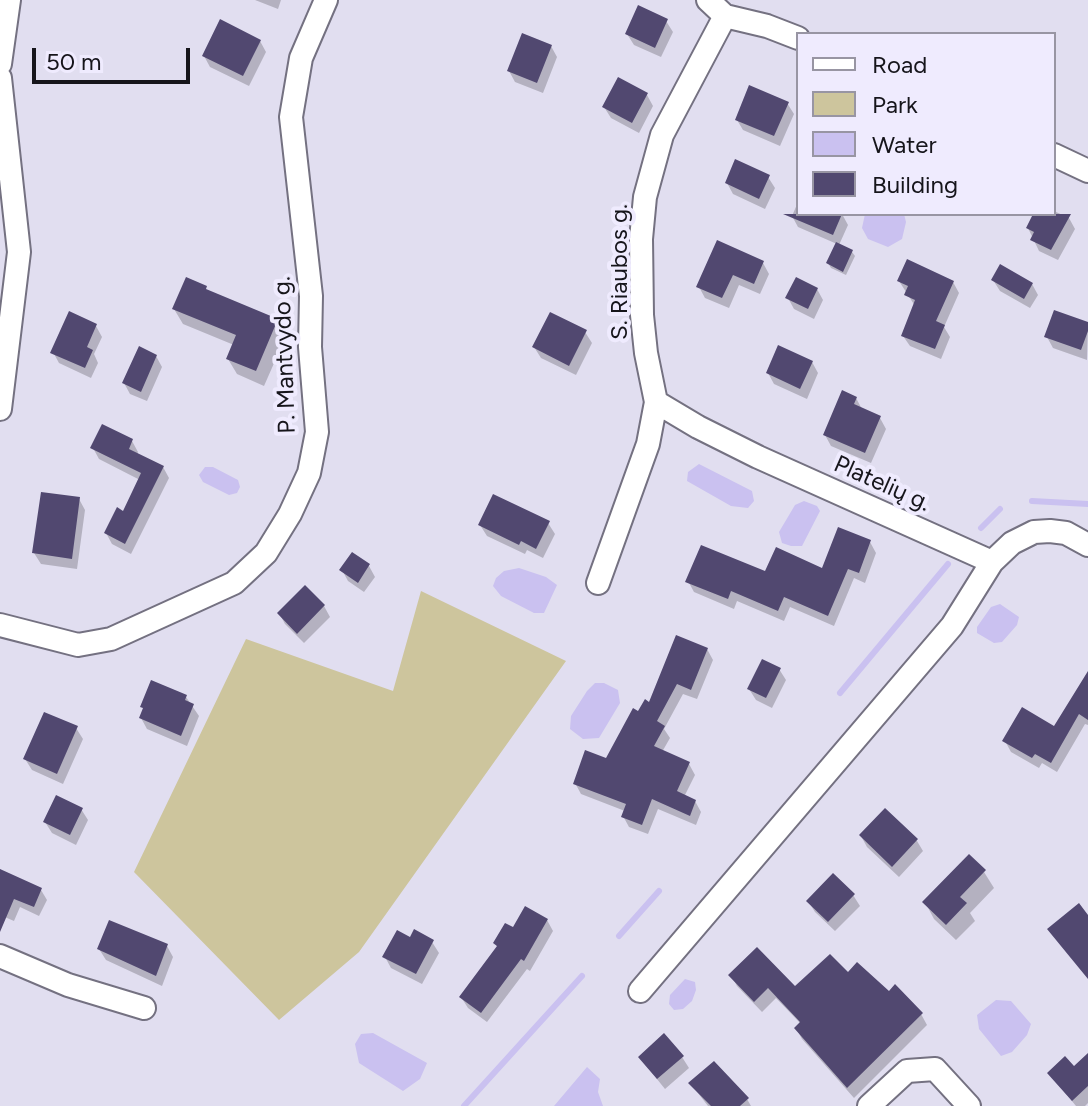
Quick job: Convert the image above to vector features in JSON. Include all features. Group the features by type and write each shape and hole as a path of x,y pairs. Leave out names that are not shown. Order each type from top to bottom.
{"street":[{"path":"0,64 9,0"},
{"name":"P. Mantvydo g.","path":"0,625 78,645 111,639 234,583 266,553 290,514 309,473 317,432 310,347 311,296 291,117 301,58 326,0"},
{"path":"708,0 725,16 767,26 796,37"},
{"name":"S. Riaubos g.","path":"598,583 648,444 656,402 642,315 641,239 645,197 662,135 725,16"},
{"path":"0,78 19,252 0,409"},
{"path":"1056,156 1088,171"},
{"name":"Platelių g.","path":"656,402 758,457 992,562"},
{"path":"640,991 952,626 992,562 1012,543 1034,532 1066,533 1088,545"},
{"path":"0,956 68,985 144,1008"},
{"path":"869,1106 907,1071 935,1069 969,1106"}],"green space":[{"path":"421,591 566,661 359,952 279,1020 134,872 246,639 393,691"}],"water":[{"path":"865,216 904,216 906,222 902,239 888,247 868,239 862,228"},
{"path":"699,464 752,491 754,501 748,508 731,506 687,481 688,472"},
{"path":"205,467 213,467 238,480 240,487 237,493 229,495 203,482 199,475"},
{"path":"804,501 817,506 820,511 802,546 782,543 779,532 795,505"},
{"path":"519,568 546,577 557,585 544,613 534,613 501,596 493,586 504,571"},
{"path":"1000,604 1019,617 1017,625 1002,642 994,643 977,633 977,627 991,607"},
{"path":"595,683 604,683 618,690 620,703 599,738 583,739 570,729 571,716"},
{"path":"685,979 695,982 696,990 692,1001 683,1009 674,1010 669,1004 670,995"},
{"path":"996,1000 1011,1001 1031,1024 1027,1035 1012,1052 1001,1056 979,1029 977,1015"},
{"path":"373,1033 427,1063 420,1079 403,1091 359,1063 355,1044 361,1034"},
{"path":"587,1067 600,1079 598,1092 603,1106 554,1106"}],"building":[{"path":"638,5 668,19 655,48 625,34"},
{"path":"220,19 261,40 243,76 202,56"},
{"path":"522,33 552,45 537,83 507,71"},
{"path":"618,77 648,93 632,123 602,107"},
{"path":"749,85 789,102 774,136 735,120"},
{"path":"735,159 770,175 759,199 725,183"},
{"path":"783,214 841,216 833,235"},
{"path":"1071,214 1051,250 1030,240 1034,232 1026,228 1032,216"},
{"path":"717,240 764,261 754,284 733,275 722,298 696,287"},
{"path":"836,242 853,250 843,272 826,263"},
{"path":"907,259 954,281 936,321 945,325 935,349 901,336 915,300 904,295 908,286 897,281"},
{"path":"1000,264 1033,283 1024,299 991,280"},
{"path":"186,277 207,286 206,289 278,319 256,371 226,359 236,335 172,309"},
{"path":"796,277 818,288 808,309 785,298"},
{"path":"1054,310 1088,322 1081,350 1044,337"},
{"path":"69,311 97,324 87,347 93,350 85,368 50,353"},
{"path":"550,312 587,330 569,366 532,347"},
{"path":"778,345 813,361 800,389 766,373"},
{"path":"139,346 157,355 141,392 122,383"},
{"path":"842,390 857,397 854,404 881,416 865,453 823,435"},
{"path":"102,424 133,439 129,449 164,466 125,544 104,533 117,507 123,511 141,473 90,448"},
{"path":"41,492 80,497 72,559 32,553"},
{"path":"493,494 550,521 536,549 521,541 519,545 478,525"},
{"path":"838,527 871,540 859,573 848,569 828,616 784,597 778,611 731,591 728,599 685,582 701,545 765,571 776,547 822,568"},
{"path":"352,552 370,564 358,583 339,570"},
{"path":"305,585 325,605 297,634 277,613"},
{"path":"676,635 708,648 691,690 677,684 657,721 665,726 654,746 690,762 677,791 696,800 690,816 652,799 642,825 621,817 626,804 573,784 585,750 606,758 633,708 638,711 645,699 649,702"},
{"path":"762,659 781,668 766,698 747,689"},
{"path":"1088,671 1088,720 1079,714 1051,763 1035,754 1032,758 1002,741 1022,707 1054,726"},
{"path":"151,680 187,695 185,700 194,704 181,736 139,718"},
{"path":"44,712 78,726 57,774 23,759"},
{"path":"56,795 83,808 70,835 43,822"},
{"path":"885,808 918,839 892,867 859,835"},
{"path":"969,854 986,870 960,897 967,903 946,925 922,902"},
{"path":"0,869 42,888 34,907 14,899 0,932"},
{"path":"833,873 855,894 828,922 806,901"},
{"path":"1079,903 1088,915 1088,979 1047,929"},
{"path":"525,906 548,919 524,961 521,959 481,1013 459,997 497,946 493,943 505,923 513,927"},
{"path":"109,920 168,944 156,976 97,949"},
{"path":"414,929 434,940 416,974 382,957 397,930 410,937"},
{"path":"757,947 795,986 830,954 848,972 857,962 889,991 895,984 923,1013 847,1088 794,1028 800,1022 768,988 754,1002 728,975"},
{"path":"664,1033 684,1056 657,1079 638,1057"},
{"path":"1088,1053 1088,1086 1072,1101 1047,1073 1065,1056 1074,1066"},
{"path":"714,1061 749,1098 740,1106 711,1106 688,1083"}],"waterway":[{"path":"1032,501 1088,504"},
{"path":"981,528 1000,509"},
{"path":"840,693 948,564"},
{"path":"619,936 659,891"},
{"path":"464,1106 582,976"}]}
